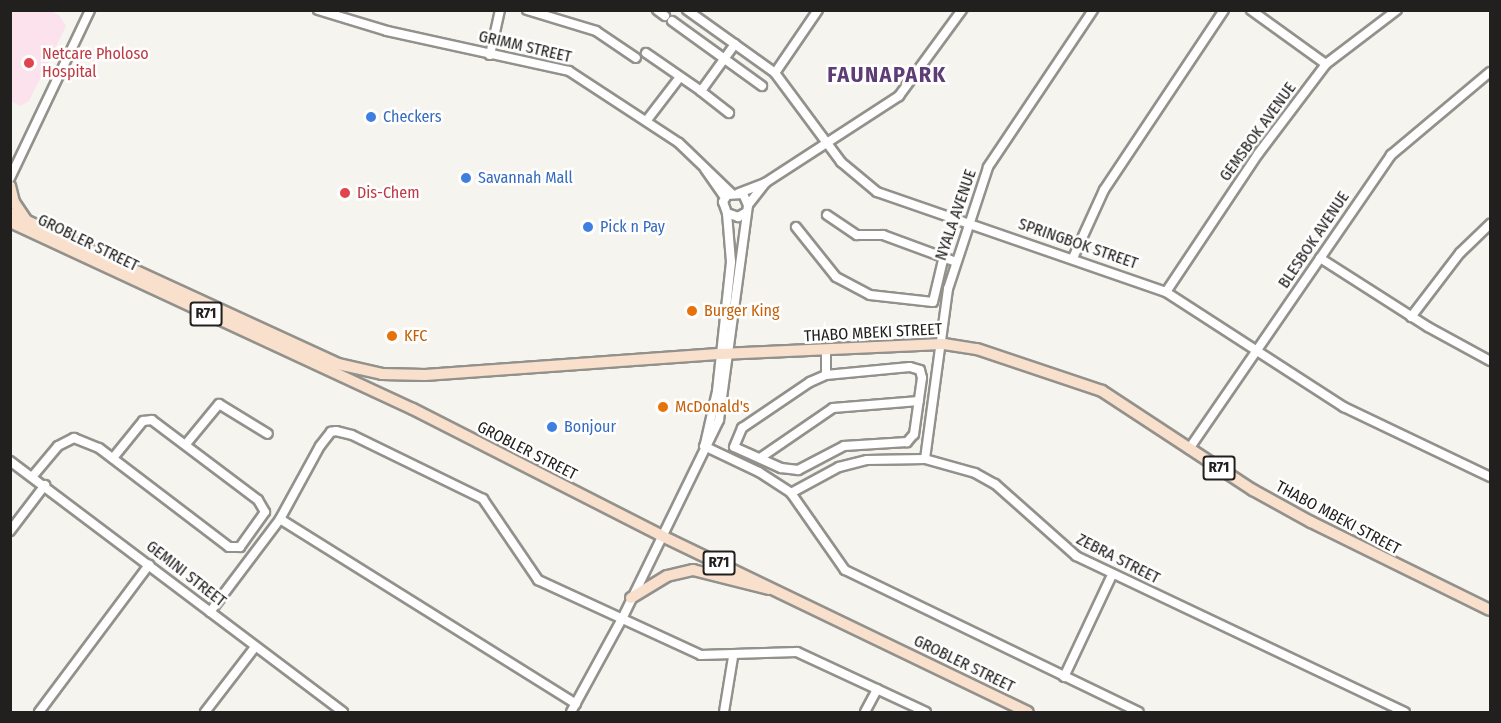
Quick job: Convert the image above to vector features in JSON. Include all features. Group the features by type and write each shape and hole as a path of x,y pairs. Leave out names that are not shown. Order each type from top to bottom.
{"main road":[{"path":"10,186 14,202 25,224 10,229"},
{"name":"GROBLER STREET","path":"10,213 25,224 413,409 660,535 1028,712"},
{"name":"GROBLER STREET","path":"10,222 25,224 338,364"},
{"name":"THABO MBEKI STREET","path":"338,364 382,374 425,375 726,354 826,352 944,344 977,349 1102,391 1189,449 1311,522 1491,610"},
{"path":"279,345 338,364 413,409"},
{"path":"632,598 667,576 693,570 714,572 754,587 775,589"}],"street":[{"name":"GRIMM STREET","path":"318,10 490,55 569,71 647,120 702,164 747,209"},
{"path":"490,55 500,10"},
{"path":"527,10 596,31 636,58"},
{"path":"657,10 762,86"},
{"path":"775,73 818,10"},
{"path":"726,354 731,262 727,213 731,195 765,183 899,96 962,10"},
{"name":"NYALA AVENUE","path":"925,459 944,344 948,289 968,222 994,155 1093,10"},
{"path":"1072,258 1104,190 1224,10"},
{"path":"1251,10 1326,64"},
{"name":"GEMSBOK AVENUE","path":"1166,292 1258,154 1326,64 1397,10"},
{"path":"10,178 89,11"},
{"name":"SPRINGBOK STREET","path":"689,11 775,73 825,142 855,177 877,192 1166,292 1255,352 1344,407 1491,477"},
{"path":"701,92 735,45"},
{"path":"646,53 729,113"},
{"name":"BLESBOK AVENUE","path":"1189,449 1391,155 1491,72"},
{"path":"647,120 680,77"},
{"path":"727,213 738,217 747,209 765,183"},
{"path":"571,712 622,619 704,445 726,354 747,209"},
{"path":"827,215 857,235 883,235 943,260 956,262"},
{"path":"1411,317 1460,253 1491,224"},
{"path":"796,227 836,277 870,295 933,302 943,260"},
{"path":"1320,258 1411,317 1491,361"},
{"path":"826,352 826,375"},
{"path":"918,368 922,378 919,401 914,436 907,442 844,446 798,470 734,447 739,432 781,398 826,375 918,368"},
{"path":"760,458 833,408 919,401"},
{"path":"186,444 219,405 268,434"},
{"path":"33,477 58,446 70,439 92,444 113,458 226,546 240,547 262,519 264,506 186,444 147,420 113,458"},
{"path":"210,612 280,519 331,432 352,435 477,495 489,506 534,577 622,619 701,656 733,657 792,651 926,712"},
{"name":"GROBLER STREET","path":"704,445 759,472 791,493 844,570 1139,712"},
{"name":"ZEBRA STREET","path":"791,493 853,463 925,459 986,478 1063,547 1112,575 1405,712"},
{"name":"GEMINI STREET","path":"10,460 343,712"},
{"path":"10,531 45,485"},
{"path":"280,519 576,704"},
{"path":"39,712 149,565"},
{"path":"1064,677 1112,575"},
{"path":"205,712 255,647"},
{"path":"724,712 733,657"},
{"path":"865,712 877,689"}],"shaded area":[{"name":"Netcare Pholoso Hospital","path":"10,11 50,11 59,15 66,26 29,101 20,106 11,101"}],"place":[{"name":"Netcare Pholoso Hospital","path":"29,63"},
{"name":"Checkers","path":"371,117"},
{"name":"Savannah Mall","path":"466,178"},
{"name":"Dis-Chem","path":"345,193"},
{"name":"Pick n Pay","path":"588,227"},
{"name":"Burger King","path":"692,311"},
{"name":"KFC","path":"392,336"},
{"name":"McDonald's","path":"663,407"},
{"name":"Bonjour","path":"552,427"}],"district":[{"name":"FAUNAPARK","path":"887,75"}]}
